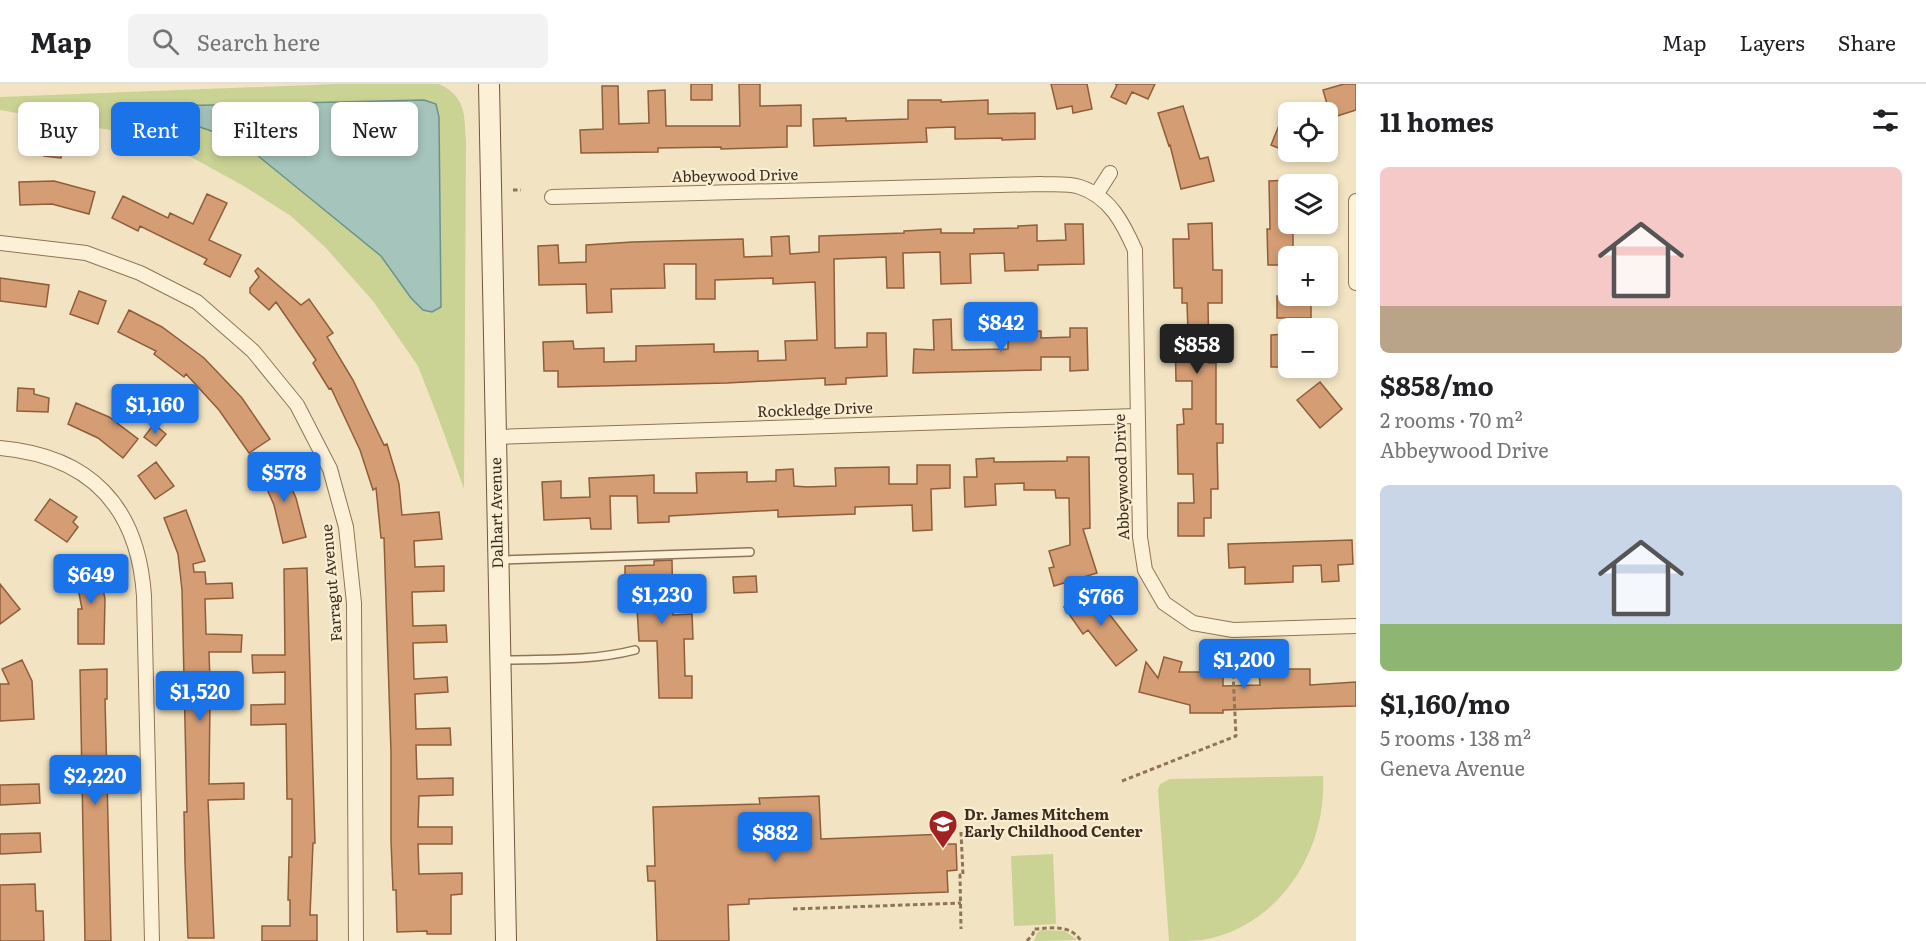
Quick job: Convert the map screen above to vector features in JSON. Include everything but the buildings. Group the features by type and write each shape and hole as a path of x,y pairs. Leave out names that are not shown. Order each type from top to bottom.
{"main road":[{"name":"Dalhart Avenue","path":"489,84 506,941"}],"street":[{"path":"1096,195 1110,173"},
{"name":"Abbeywood Drive","path":"552,197 1041,184 1078,186 1096,195 1106,202 1122,221 1135,250 1136,416 1140,537 1145,570 1164,603 1193,623 1233,630 1356,626"},
{"path":"1356,201 1356,283"},
{"name":"Farragut Avenue","path":"0,243 86,253 140,273 197,302 253,351 297,405 330,469 346,527 354,603 356,941"},
{"name":"Rockledge Drive","path":"495,437 1136,416"},
{"path":"0,448 39,454 79,470 108,496 121,514 135,543 140,560 144,596 152,941"}],"lane":[{"path":"498,560 750,552"},
{"path":"501,660 594,658 635,650"}],"path":[{"path":"513,190 521,190"},
{"path":"1122,781 1236,735 1232,651"},
{"path":"961,832 963,875 960,875 961,929"},
{"path":"793,909 961,903"},
{"path":"1027,941 1034,929 1052,928 1073,931 1081,941"}],"green space":[{"path":"337,84 439,84 448,89 455,95 462,108 466,142 464,489 418,366 373,301 325,247 291,216 242,185 188,156 200,156 200,102 111,102 111,130 99,128 99,102 18,102 18,113 0,110 0,97"},
{"path":"1323,776 1322,804 1317,831 1307,857 1293,881 1275,902 1254,919 1229,932 1202,940 1169,941 1158,790 1160,784 1170,779"},
{"path":"1053,854 1056,924 1014,926 1011,856"},
{"path":"1041,930 1065,931 1077,940 1034,941"}],"water":[{"path":"424,100 436,104 439,117 441,307 432,312 423,310 411,298 381,256 258,156 319,156 319,102 331,102 331,156 418,156 418,102 339,102"},
{"path":"200,105 212,105 212,131 200,127"}],"place":[{"name":"Dr. James Mitchem Early Childhood Center","path":"943,850"}]}
